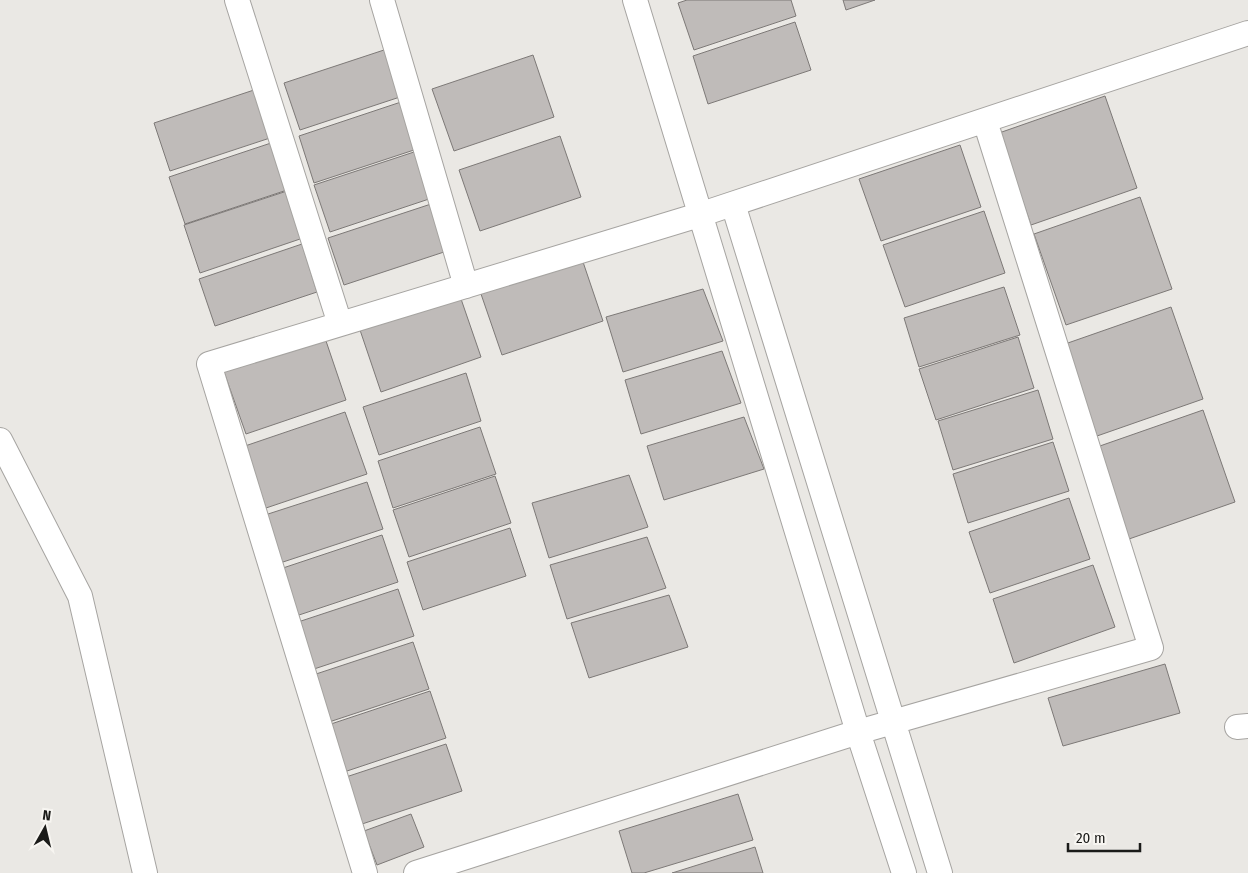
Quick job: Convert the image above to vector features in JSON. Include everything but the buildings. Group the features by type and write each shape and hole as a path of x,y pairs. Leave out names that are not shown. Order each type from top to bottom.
{"street":[{"path":"237,0 340,324"},
{"path":"382,0 466,286"},
{"path":"635,0 858,732 904,873"},
{"path":"366,873 209,364 699,215 1248,33"},
{"path":"416,873 858,732 1151,648 985,121"},
{"path":"733,204 940,873"},
{"path":"0,440 80,596 146,873"}]}
